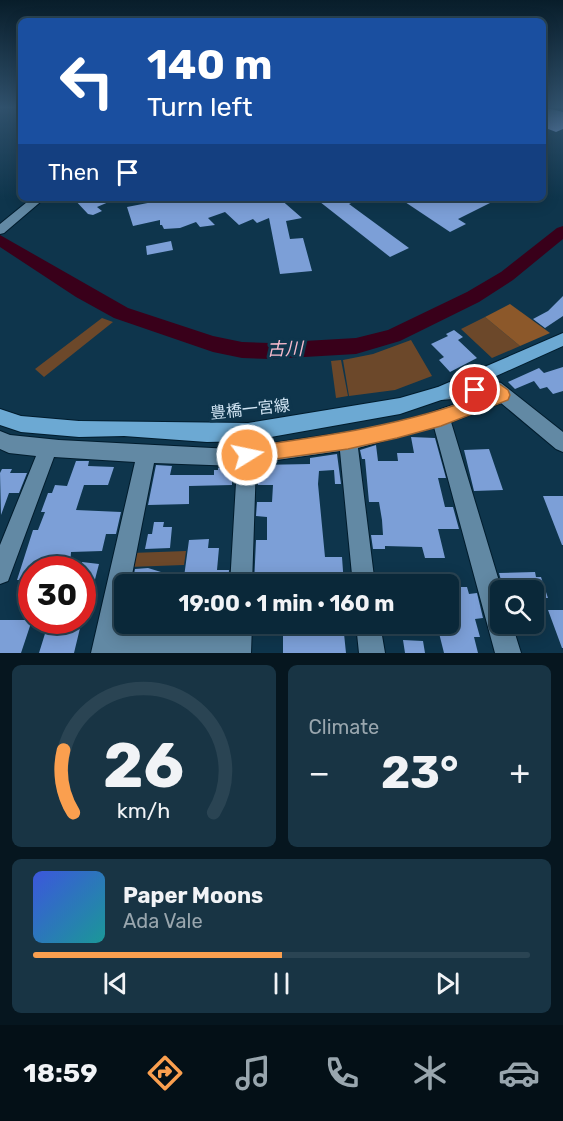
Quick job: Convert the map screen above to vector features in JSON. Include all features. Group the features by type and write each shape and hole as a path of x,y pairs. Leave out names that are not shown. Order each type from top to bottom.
{"main road":[{"name":"豊橋一宮線","path":"0,417 21,424 78,429 124,428 207,433 248,432 358,414 441,393 563,339"}],"street":[{"path":"0,230 35,201"},
{"path":"441,393 463,393 495,388 563,443"},
{"path":"0,440 9,444 48,448 231,458 348,441 441,419 502,395"},
{"path":"441,419 508,653"},
{"path":"348,441 363,574"},
{"path":"0,573 48,448"},
{"path":"147,452 104,648 239,640"},
{"path":"242,574 247,455"},
{"path":"369,634 372,653"}],"shaded area":[{"path":"510,304 550,333 520,346 485,317"},
{"path":"485,317 520,346 492,358 461,329"},
{"path":"102,318 113,322 44,377 35,369"},
{"path":"411,340 432,376 395,390 349,396 343,360 373,354"},
{"path":"341,360 348,396 336,398 331,361"},
{"path":"186,551 184,565 129,567 131,553"}],"building":[{"path":"76,201 111,201 97,207 102,211 93,215 88,214"},
{"path":"158,201 282,201 302,218 286,221 290,239 303,238 312,271 280,274 269,218 257,223 253,219 239,225 225,212 208,218 215,225 200,227 196,222 180,228 164,229 160,225 160,220 133,226 127,207"},
{"path":"319,201 356,201 349,204 409,248 390,257"},
{"path":"404,201 486,201 490,203 458,219 466,224 450,232"},
{"path":"171,241 173,250 147,255 146,246"},
{"path":"563,296 563,316 545,328 533,319 548,311"},
{"path":"454,330 463,337 458,340 477,358 450,372 439,360 444,357 431,344 448,336 446,334"},
{"path":"563,367 563,391 553,394 547,387 540,389 534,381 515,389 508,382 539,368 544,373"},
{"path":"411,437 435,438 446,478 438,478 445,507 453,507 459,529 438,529 445,558 425,558 422,547 385,546 385,549 373,549 371,535 383,535 382,520 379,502 369,502 365,459 362,459 360,450 376,445 378,461 398,461 397,453 414,453"},
{"path":"489,449 503,490 474,491 464,450"},
{"path":"337,454 341,484 335,484 334,470 319,471 318,484 325,557 342,557 343,574 254,574 256,540 267,540 267,517 256,516 257,502 272,502 273,485 258,485 258,465 310,464 310,458"},
{"path":"76,461 89,461 88,466 114,467 108,485 84,485 76,510 121,512 116,534 106,534 102,551 71,552 71,556 25,556 33,530 38,530 45,512 41,512 48,493 52,493 55,485 67,486"},
{"path":"156,465 172,466 170,475 214,475 214,470 218,468 232,468 232,485 189,486 189,504 148,505"},
{"path":"2,469 12,469 10,473 27,473 19,493 9,493 1,515 0,473"},
{"path":"543,496 563,496 563,545 562,545"},
{"path":"154,522 164,522 163,527 172,527 170,548 145,549 148,534 152,534"},
{"path":"209,539 208,548 219,548 217,570 229,570 229,574 184,574 189,540"},
{"path":"148,568 161,572 161,574 134,574 135,569"},
{"path":"535,572 536,577 541,577 542,580 501,580 499,573"},
{"path":"544,586 548,598 544,598"},
{"path":"459,587 467,587 469,594 477,593 483,618 475,619 480,637 474,637 478,653 444,653 439,634 459,634"},
{"path":"548,610 563,610 563,648 562,648"},
{"path":"0,620 18,620 18,634 27,634 21,653 0,653"},
{"path":"45,634 79,634 74,653 39,653"},
{"path":"283,634 344,634 346,653 283,653"},
{"path":"403,640 423,641 425,653 405,653"}],"waterway":[{"name":"古川","path":"0,240 82,292 121,313 213,344 242,350 270,351 356,346 393,336 473,297 507,276 563,231"}],"route":[{"path":"247,455 348,441 397,430 441,419 502,395 495,388 475,390"}]}
